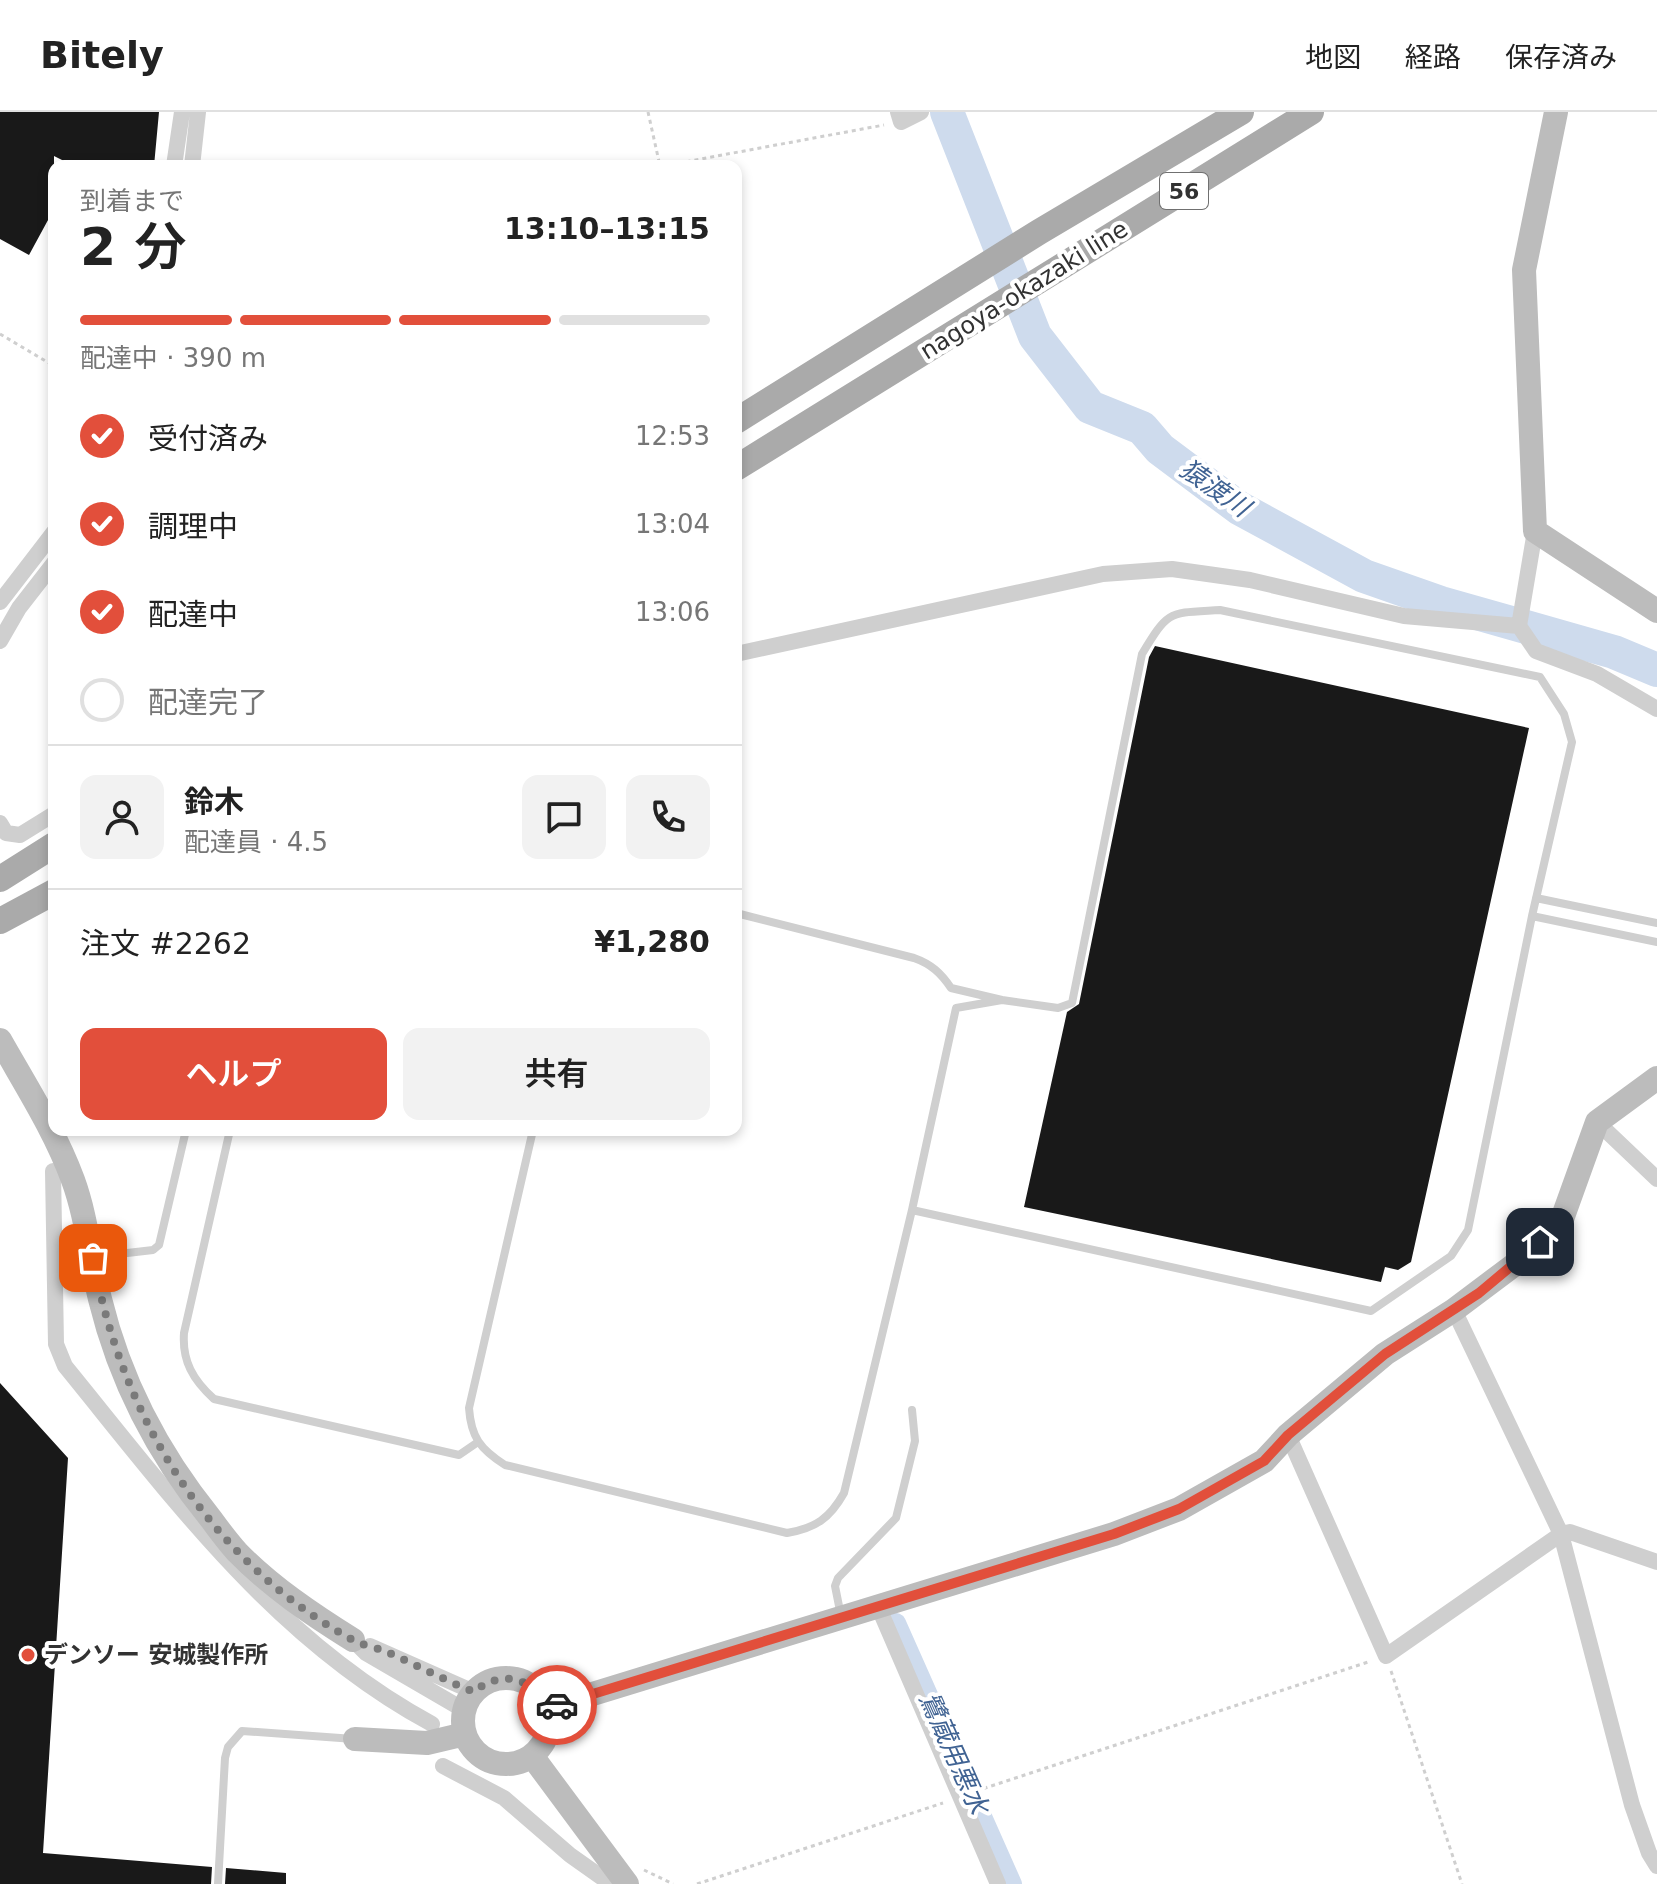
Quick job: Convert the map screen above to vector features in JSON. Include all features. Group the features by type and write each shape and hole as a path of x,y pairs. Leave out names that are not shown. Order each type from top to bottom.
{"main road":[{"name":"nagoya-okazaki line","path":"742,417 1039,232 1241,112"},
{"name":"nagoya-okazaki line","path":"742,464 1311,112"},
{"path":"0,879 48,849"},
{"path":"0,921 48,895"}],"street":[{"path":"175,160 182,112"},
{"path":"193,160 198,112"},
{"path":"1556,112 1524,270 1535,531 1519,626 1536,651 1597,674 1657,709"},
{"path":"1535,531 1657,611"},
{"path":"0,602 48,540"},
{"path":"742,653 1103,574 1172,569 1250,580 1404,616 1519,626"},
{"path":"0,641 19,608 48,571"},
{"path":"0,823 6,833 20,835 48,818"},
{"path":"0,1040 48,1113"},
{"path":"547,1708 1114,1534 1179,1509 1264,1461 1288,1435 1385,1354 1454,1310 1518,1262 1561,1222 1597,1122 1657,1078"},
{"path":"1597,1122 1657,1179"},
{"path":"62,1136 100,1298 118,1360 146,1425 180,1481 237,1552 296,1602 353,1640 366,1653 467,1713"},
{"path":"53,1171 56,1344 65,1366 191,1522 247,1583 338,1664 432,1724"},
{"path":"1454,1310 1561,1534 1632,1805 1649,1853 1657,1866"},
{"path":"1288,1435 1386,1656 1561,1534 1570,1532 1657,1562"},
{"path":"878,1606 998,1884"},
{"path":"353,1640 383,1651 467,1713 475,1752 493,1762 513,1764 532,1756 547,1735 547,1708 535,1689 516,1679 494,1679 467,1713 427,1743 355,1739"},
{"path":"532,1756 627,1884"},
{"path":"443,1766 504,1798 570,1855 611,1884"}],"lane":[{"path":"742,915 929,963 951,988 1002,1000 1058,1008 1072,1003 1142,654 1158,627 1172,614 1220,610 1540,677 1564,714 1572,742 1532,916 1468,1230 1451,1256 1371,1311 912,1210"},
{"path":"1536,898 1657,923"},
{"path":"1532,916 1657,942"},
{"path":"532,1136 469,1408 470,1430 478,1442 505,1465 787,1533 806,1530 820,1524 833,1512 844,1493 912,1210 956,1008 1002,1000"},
{"path":"93,1258 153,1250 159,1245 185,1136"},
{"path":"229,1136 184,1333 182,1351 199,1385 214,1399 459,1455 478,1442"},
{"path":"842,1617 835,1586 838,1578 896,1518 915,1441 912,1410"},
{"path":"218,1884 225,1758 228,1747 242,1731 355,1739"}],"path":[{"path":"648,112 660,160"},
{"path":"691,160 907,116"},
{"path":"0,334 48,362"},
{"path":"986,1787 1386,1656 1462,1884"},
{"path":"697,1884 959,1798"}],"building":[{"path":"0,112 159,112 155,160 62,160 54,156 54,160 48,160 48,220 29,255 0,239"},
{"path":"1155,646 1529,728 1411,1262 1398,1270 1385,1267 1381,1282 1024,1207 1067,1012 1079,1004 1149,657"},
{"name":"デンソー 安城製作所","path":"0,1383 68,1458 43,1853 212,1867 211,1884 0,1884"},
{"path":"226,1868 286,1873 286,1884 225,1884"}],"waterway":[{"name":"猿渡川","path":"947,112 1035,336 1090,407 1142,428 1160,449 1239,508 1364,576 1441,603 1614,652 1657,670"},
{"path":"950,121 960,112"},
{"name":"鷺蔵用悪水","path":"896,1623 1012,1884"}],"way so far":[{"path":"93,1258 100,1298 118,1360 146,1425 180,1481 237,1552 286,1594 353,1640 474,1692 494,1679 516,1679 535,1689 547,1708 557,1705"}],"place":[{"name":"デンソー 安城製作所","path":"28,1655"}],"route":[{"path":"557,1705 1114,1534 1179,1509 1264,1461 1288,1435 1385,1354 1479,1293 1540,1242"}]}
